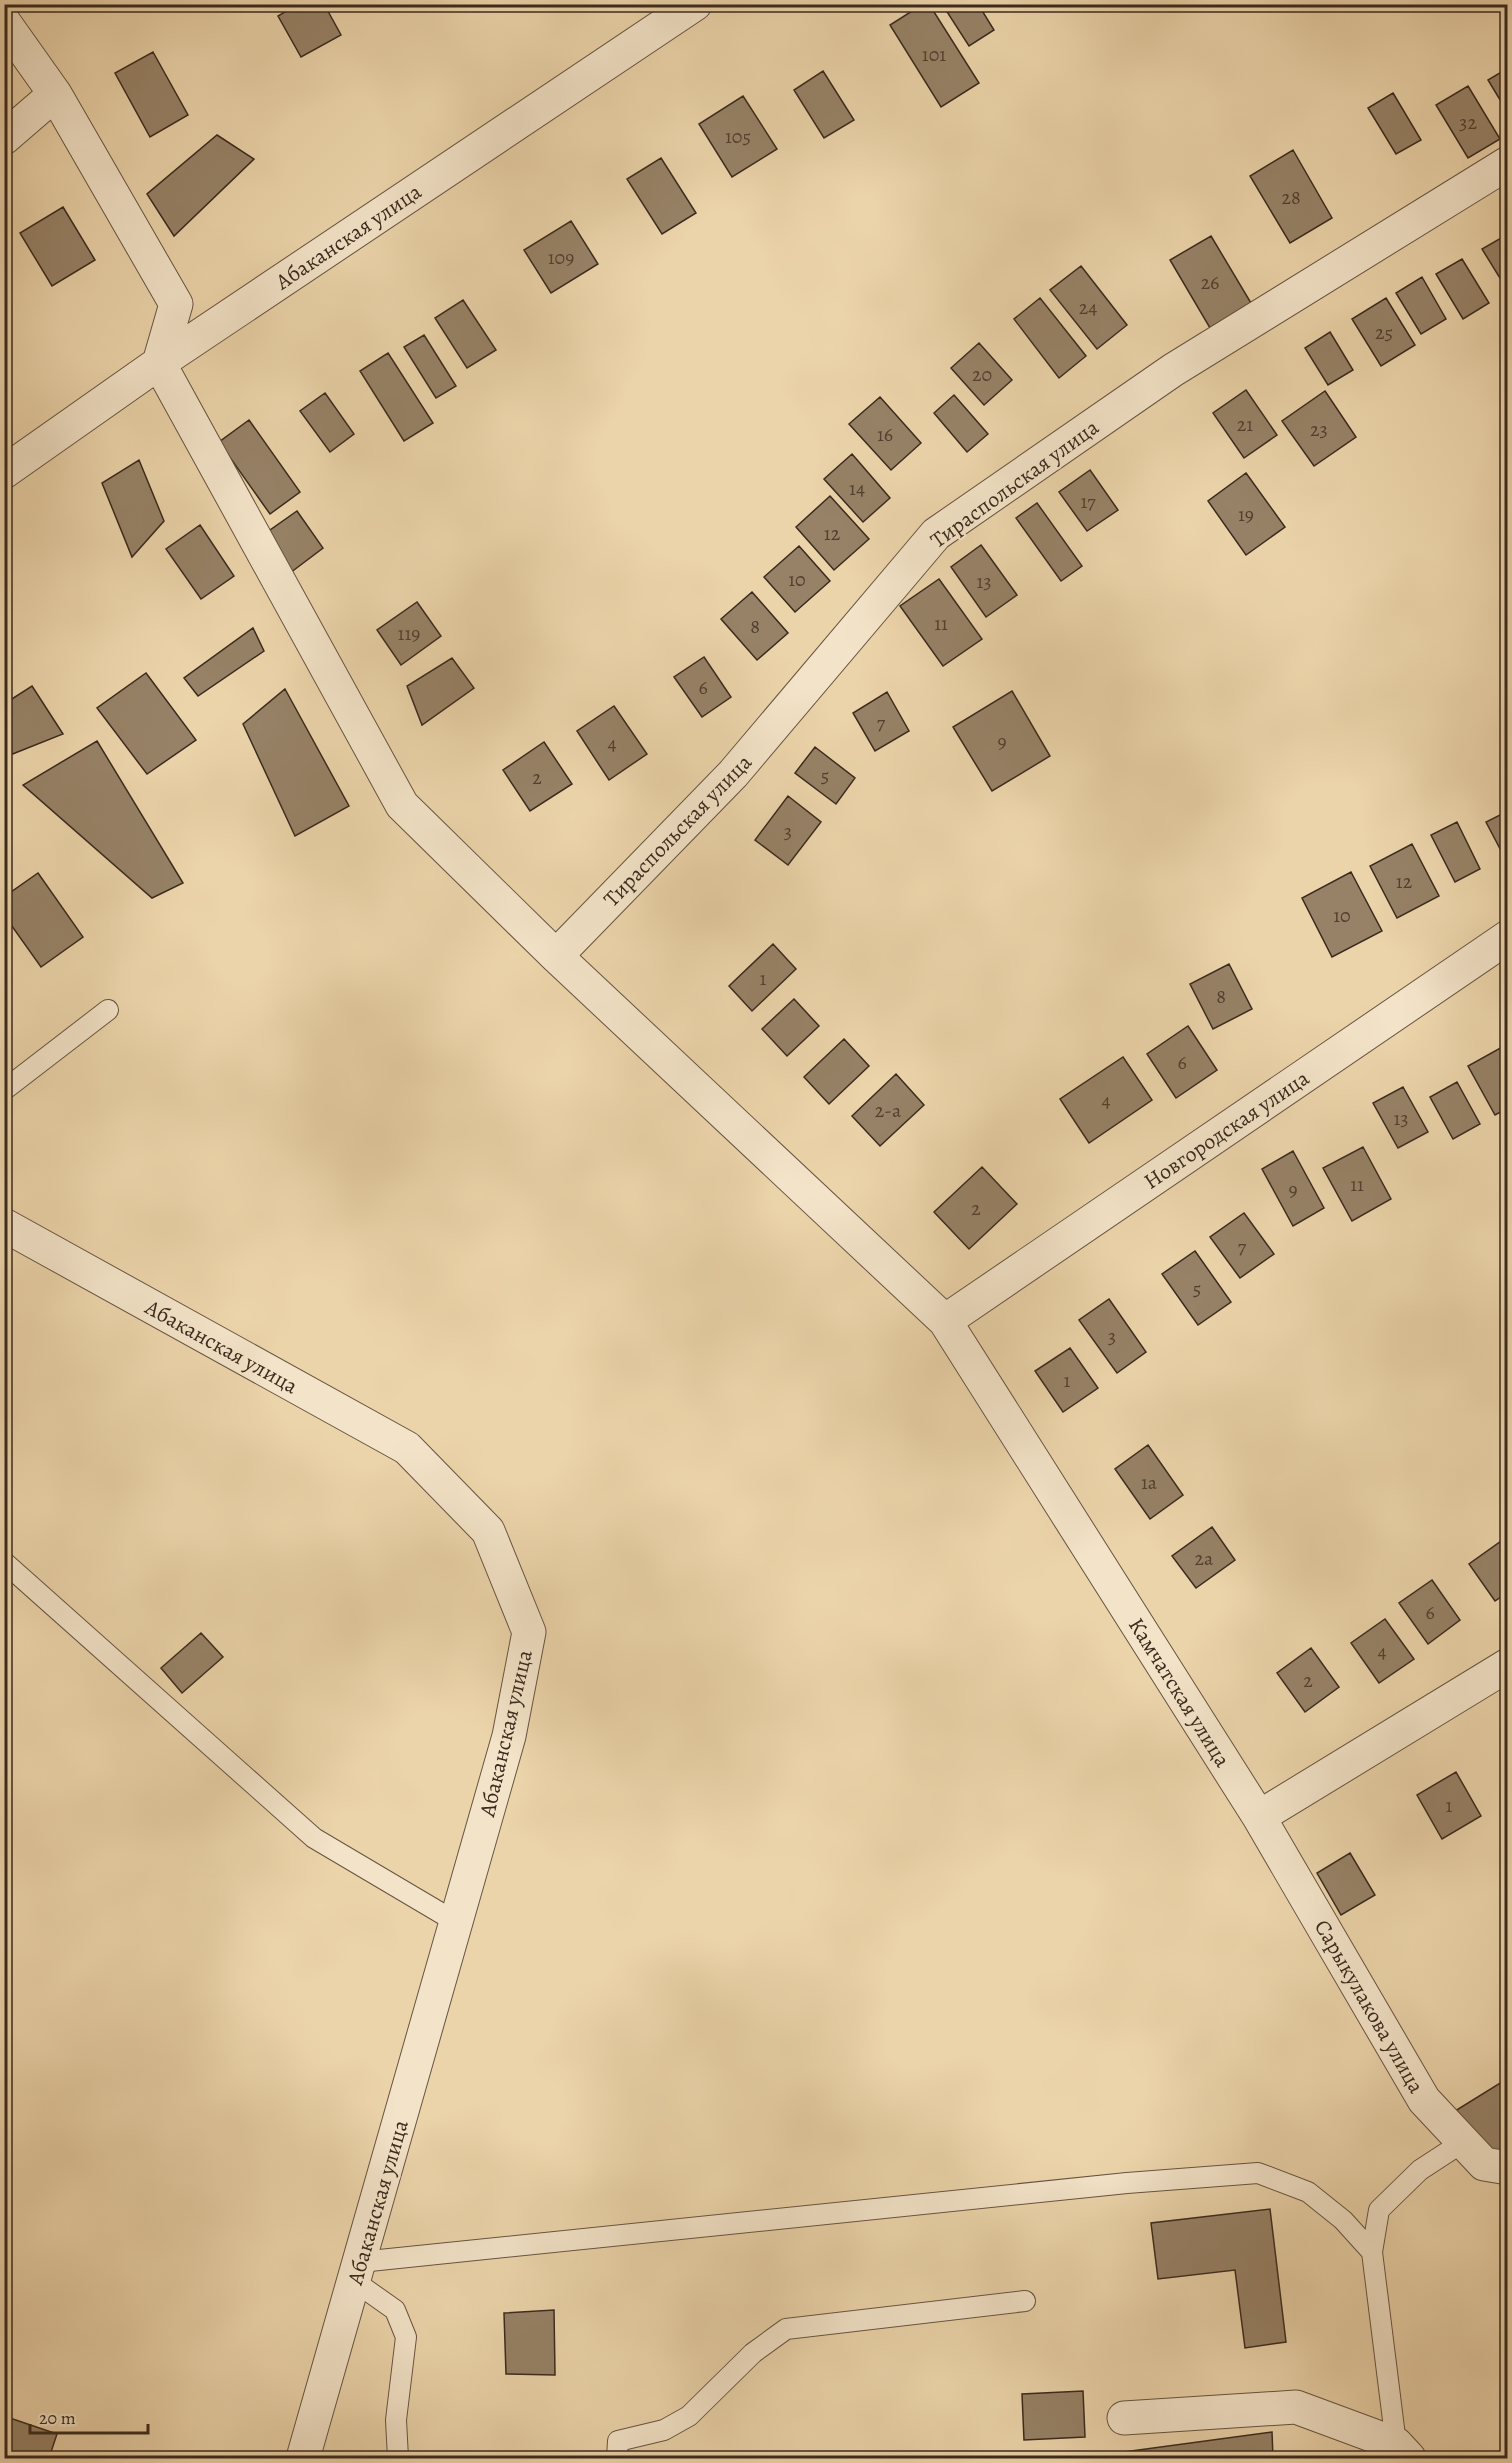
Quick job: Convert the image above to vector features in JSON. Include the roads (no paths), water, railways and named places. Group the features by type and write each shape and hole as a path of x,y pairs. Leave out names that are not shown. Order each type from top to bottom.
{"street":[{"name":"Абаканская улица","path":"4,472 159,363 695,4"},
{"path":"4,22 55,94 176,304 159,363"},
{"path":"4,138 55,94"},
{"name":"Тираспольская улица","path":"556,956 733,774 936,534 1173,370 1508,164"},
{"name":"Камчатская улица","path":"159,363 402,805 556,956 945,1321 1259,1817"},
{"name":"Новгородская улица","path":"945,1321 1508,937"},
{"name":"Абаканская улица","path":"4,1225 407,1448 488,1531 529,1632 509,1736 303,2458"},
{"path":"1259,1817 1508,1665"},
{"name":"Сарыкулакова улица","path":"1259,1817 1424,2100 1484,2164 1508,2168"},
{"path":"1124,2418 1296,2408 1403,2451"}],"lane":[{"path":"4,1090 108,1010"},
{"path":"4,1562 314,1838 456,1922"},
{"path":"1403,2451 1372,2252 1379,2210 1420,2170 1463,2142"},
{"path":"357,2271 1127,2183 1258,2173 1308,2192 1343,2220 1372,2252"},
{"path":"357,2271 395,2310 406,2337 396,2420 398,2458"},
{"path":"617,2458 618,2441 664,2430 689,2416 753,2353 786,2329 1025,2301"}]}
